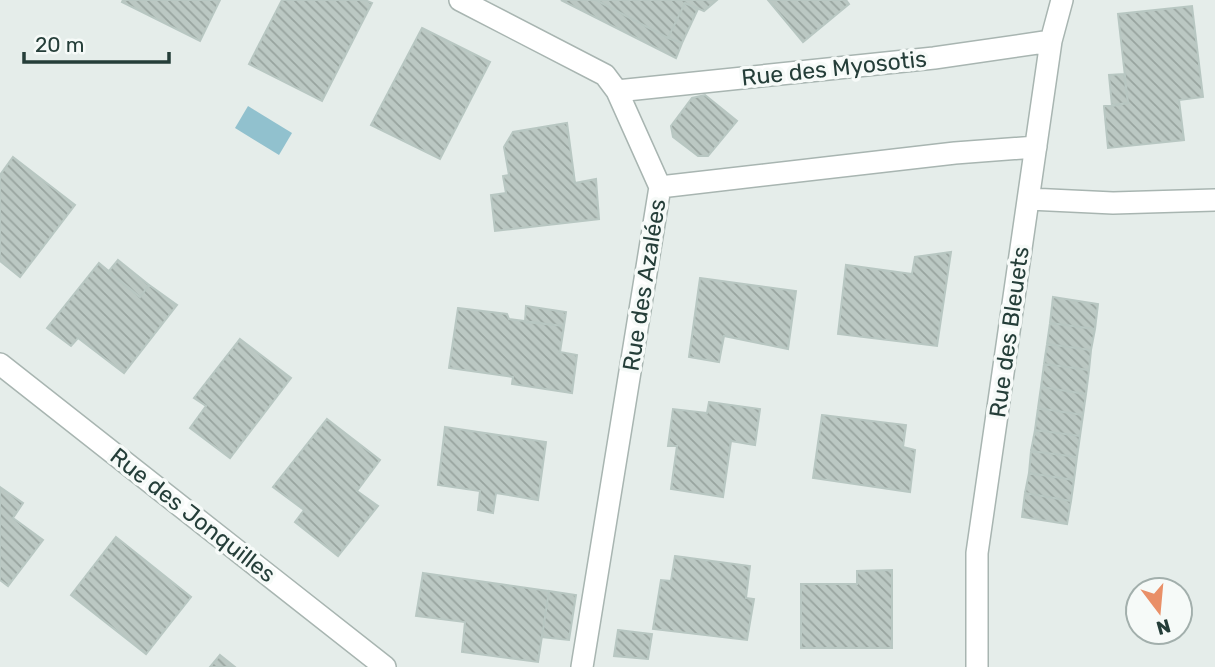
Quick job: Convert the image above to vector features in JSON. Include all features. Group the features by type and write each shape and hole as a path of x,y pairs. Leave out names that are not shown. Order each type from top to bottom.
{"street":[{"name":"Rue des Azalées","path":"460,0 604,75 617,91 660,187 582,667"},
{"name":"Rue des Bleuets","path":"977,667 977,553 1051,41 1062,0"},
{"name":"Rue des Myosotis","path":"617,91 934,58 1051,41"},
{"path":"660,187 955,153 1036,147"},
{"path":"1029,199 1113,203 1215,200"},
{"name":"Rue des Jonquilles","path":"0,364 385,667"}],"water":[{"path":"248,106 292,133 279,155 235,128"}],"building":[{"path":"220,0 200,41 122,2"},
{"path":"282,0 365,0 372,3 322,101 249,64"},
{"path":"561,0 596,0 682,43 676,58"},
{"path":"596,0 717,0 704,11 685,3 668,38"},
{"path":"768,0 846,0 849,4 803,42"},
{"path":"685,3 698,9 682,43 668,38"},
{"path":"1192,6 1203,97 1179,100 1184,140 1108,148 1104,106 1128,103 1118,14"},
{"path":"422,28 490,62 440,159 371,125"},
{"path":"1124,74 1128,103 1112,106 1109,75"},
{"path":"705,95 737,121 708,156 698,156 673,137 671,126 692,98"},
{"path":"567,123 575,183 596,179 599,219 495,231 491,195 506,193 503,176 509,175 504,147 513,132"},
{"path":"13,157 75,205 20,277 0,261 0,175"},
{"path":"951,252 937,346 838,334 846,265 912,274 915,257"},
{"path":"118,260 149,285 140,297 108,272"},
{"path":"99,263 140,297 149,285 177,305 124,373 78,338 71,346 47,328"},
{"path":"700,278 796,291 788,349 724,336 719,362 689,357"},
{"path":"1053,297 1098,304 1095,329 1050,323"},
{"path":"526,306 566,312 564,326 525,322"},
{"path":"458,308 507,314 509,319 564,326 560,352 577,355 572,393 512,384 513,377 449,368"},
{"path":"1050,323 1095,329 1091,350 1047,344"},
{"path":"240,339 291,378 230,458 190,428 206,406 194,398"},
{"path":"1047,344 1091,350 1089,370 1044,364"},
{"path":"1044,364 1089,370 1086,394 1041,387"},
{"path":"1041,387 1086,394 1083,415 1038,408"},
{"path":"709,402 760,409 755,445 731,441 723,497 671,489 677,446 668,446 673,409 707,413"},
{"path":"1038,408 1083,415 1080,436 1035,430"},
{"path":"822,415 906,425 903,447 915,450 910,492 813,478"},
{"path":"327,419 380,460 357,491 378,506 338,556 295,522 304,510 273,487"},
{"path":"445,427 546,442 538,500 496,493 493,513 478,510 480,491 438,485"},
{"path":"1035,430 1080,436 1077,457 1031,451"},
{"path":"1031,451 1077,457 1074,480 1029,473"},
{"path":"1029,473 1074,480 1071,501 1025,493"},
{"path":"0,487 23,503 13,518 43,540 8,586 0,580"},
{"path":"1025,493 1071,501 1067,524 1022,517"},
{"path":"116,537 191,597 146,654 71,595"},
{"path":"675,556 750,566 746,598 754,599 747,640 653,629 661,580 671,581"},
{"path":"892,570 892,648 801,648 801,584 857,584 857,571"},
{"path":"423,573 549,591 538,662 462,652 465,622 416,616"},
{"path":"549,591 576,595 569,640 542,637"},
{"path":"618,630 652,634 648,659 614,656"},
{"path":"220,655 235,667 210,667"}]}
